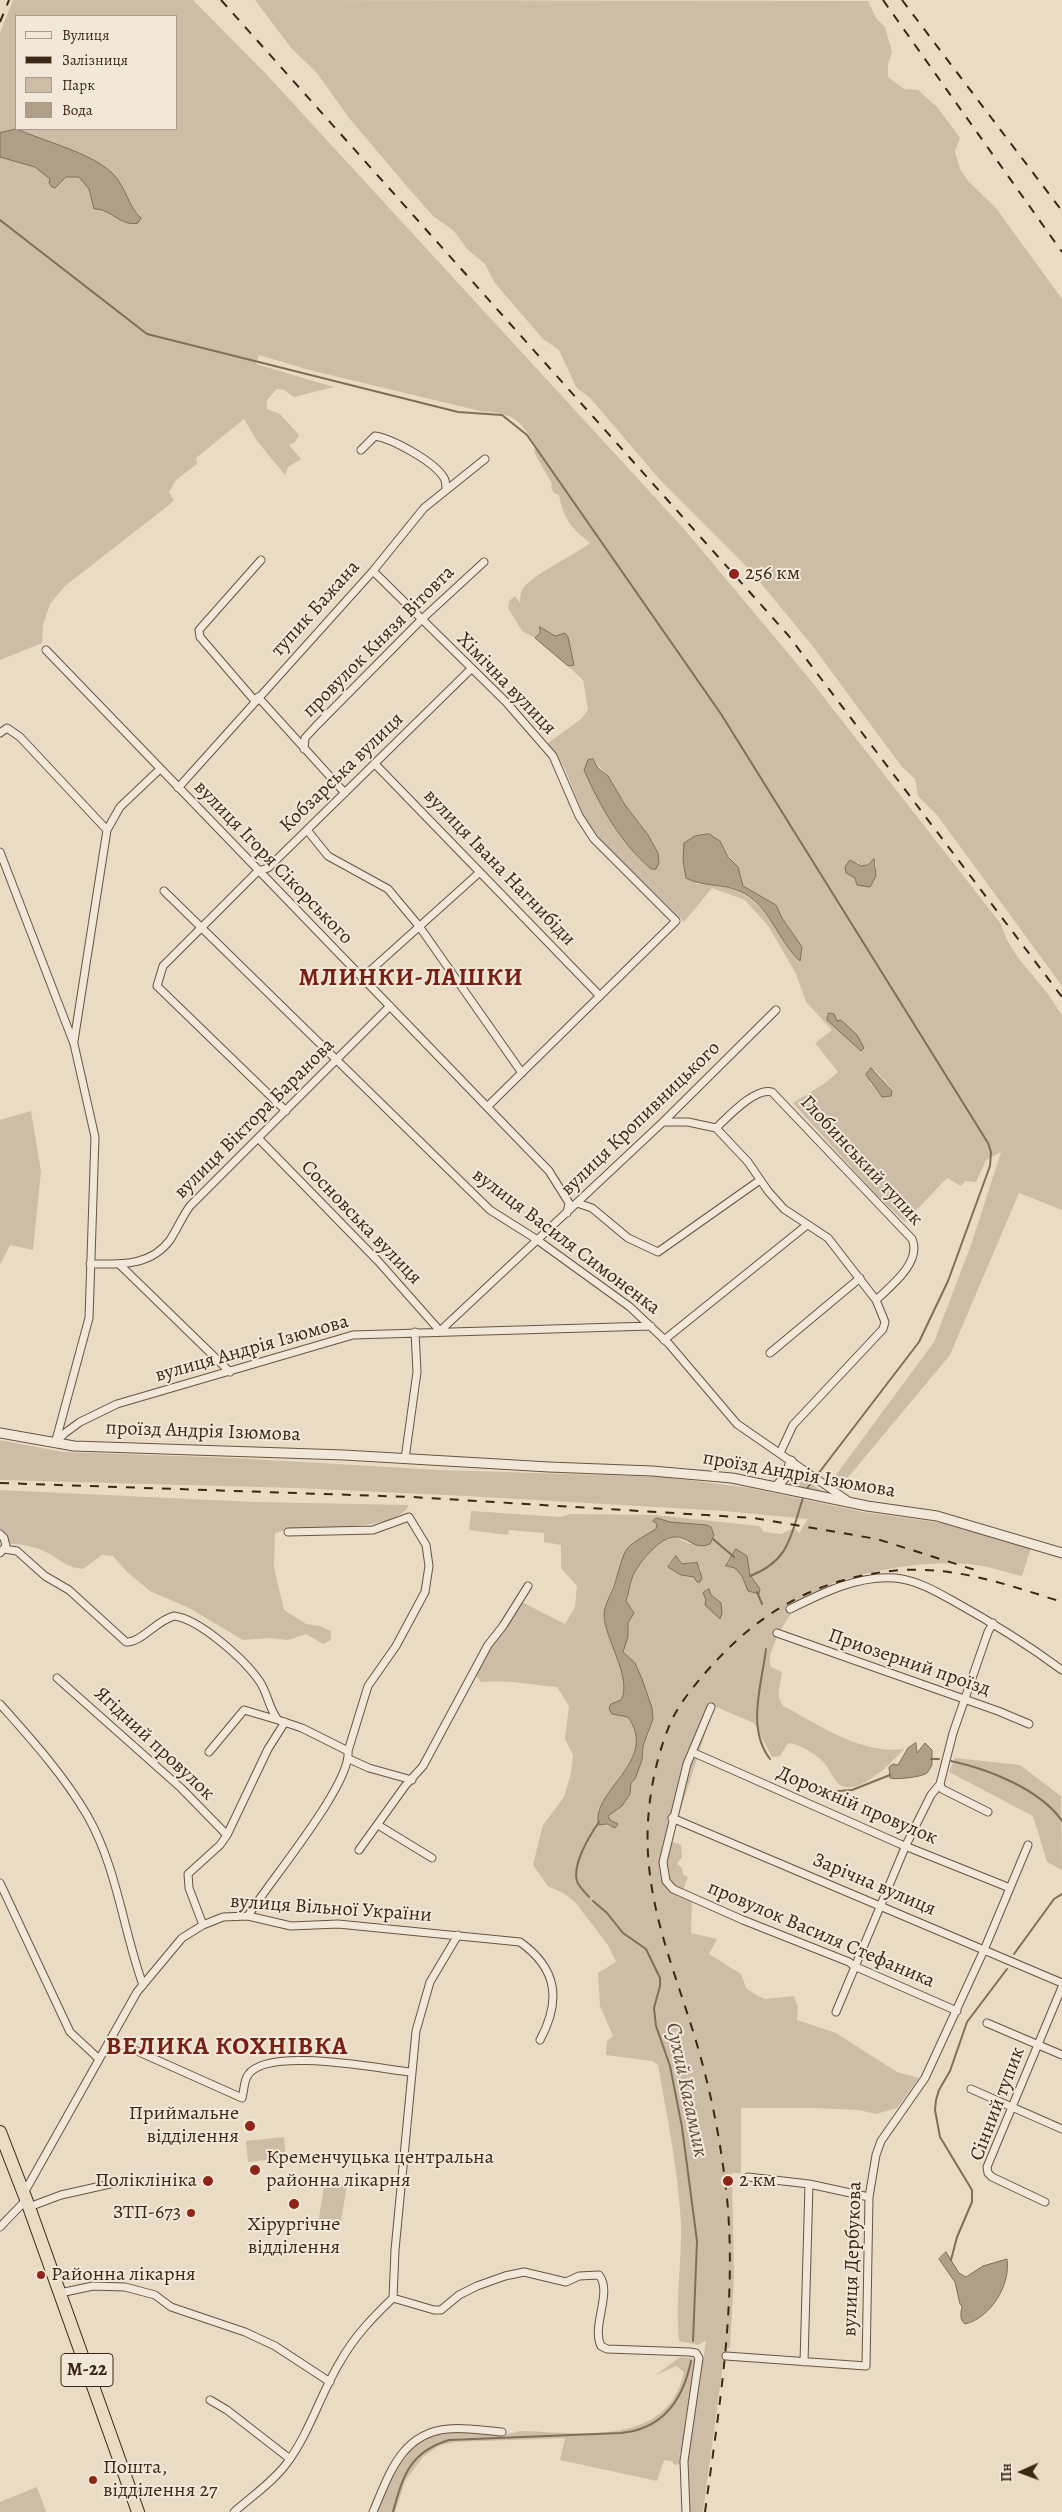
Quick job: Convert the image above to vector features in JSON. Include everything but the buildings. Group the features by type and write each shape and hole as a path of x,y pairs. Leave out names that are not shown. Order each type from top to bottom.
{"highway":[{"name":"М-22","path":"0,2132 138,2512"}],"street":[{"path":"361,450 375,436 388,438 410,449 444,477 446,489"},
{"name":"тупик Бажана","path":"178,788 373,571 424,508 485,459"},
{"path":"261,560 199,630 200,637 345,793"},
{"name":"провулок Князя Вітовта","path":"304,749 305,738 421,620 484,562"},
{"name":"Хімічна вулиця","path":"373,571 471,670 506,702 553,756 579,816 594,838 676,921 600,996"},
{"name":"вулиця Ігоря Сікорського","path":"46,650 555,1178 569,1203 567,1213"},
{"name":"Кобзарська вулиця","path":"286,1111 157,986 163,966 258,872 268,868 471,670"},
{"path":"0,733 7,728 20,737 107,830"},
{"name":"вулиця Івана Нагнибіди","path":"375,764 600,996"},
{"path":"74,1044 107,830 120,807 160,769"},
{"path":"307,830 328,856 388,889 419,926 522,1073"},
{"path":"0,852 74,1044 94,1137 89,1318 55,1443"},
{"path":"362,978 480,872"},
{"name":"вулиця Василя Симоненка","path":"164,891 338,1059 490,1210 536,1239 651,1326 737,1424 850,1502"},
{"path":"487,1107 600,996"},
{"name":"вулиця Віктора Баранова","path":"90,1264 140,1262 159,1251 170,1239 190,1206 390,1006"},
{"name":"вулиця Кропивницького","path":"440,1331 536,1239 567,1213 664,1122 776,1010"},
{"name":"Глобинський тупик","path":"716,1128 755,1096 766,1090 772,1092 912,1238 915,1248 906,1269 876,1300"},
{"path":"664,1122 688,1122 716,1128 748,1162 784,1209 828,1238 876,1300 885,1322 883,1329 793,1426 780,1453"},
{"name":"Сосновська вулиця","path":"258,1138 378,1261 440,1331"},
{"path":"577,1203 592,1208 628,1238 658,1252 760,1180"},
{"path":"664,1340 807,1225"},
{"path":"119,1264 230,1372"},
{"path":"770,1353 860,1278"},
{"name":"вулиця Андрія Ізюмова","path":"55,1443 80,1422 117,1404 353,1335 651,1326"},
{"path":"405,1459 417,1372 415,1332"},
{"name":"проїзд Андрія Ізюмова","path":"0,1433 55,1443 661,1472 732,1478 850,1502 937,1516 1062,1553"},
{"path":"776,1487 787,1475 791,1461"},
{"path":"248,1916 263,1892 316,1823 350,1759 348,1751 368,1686 396,1646 426,1592 429,1566 426,1546 411,1518 406,1517 386,1527 373,1530 288,1532"},
{"path":"0,1534 6,1542 2,1551 17,1550 45,1576 69,1590 126,1642 135,1641 163,1620 174,1616 201,1628 253,1674 266,1691 274,1715 281,1721"},
{"path":"790,1609 821,1594 854,1582 893,1578 912,1582 933,1590 993,1623 1062,1670"},
{"path":"359,1850 405,1786 423,1766 488,1644 503,1626 528,1586"},
{"path":"836,2012 906,1845 931,1794 940,1784 953,1733 988,1632 993,1623"},
{"name":"Приозерний проїзд","path":"777,1633 1029,1724"},
{"name":"Ягідний провулок","path":"57,1678 181,1788 227,1835"},
{"path":"0,1704 61,1776 88,1816 106,1862 143,1985"},
{"path":"672,1818 692,1752 711,1707"},
{"path":"209,1752 244,1710 302,1728 348,1751"},
{"path":"203,1924 189,1888 188,1874 220,1845 227,1835 281,1721"},
{"name":"Дорожній провулок","path":"692,1752 1010,1888"},
{"path":"350,1759 369,1768 412,1780"},
{"path":"940,1784 942,1789 988,1812"},
{"name":"провулок Василя Стефаника","path":"672,1818 663,1862 666,1880 673,1889 743,1920 849,1962 854,1966 957,2011"},
{"name":"Зарічна вулиця","path":"672,1818 1004,1958 1062,1985"},
{"path":"378,1824 432,1858"},
{"name":"вулиця Дербукова","path":"804,2362 866,2366 869,2197 876,2155 881,2140 925,2078 984,1950 1028,1845"},
{"path":"0,1884 70,2032 99,2059"},
{"name":"вулиця Вільної України","path":"26,2200 99,2059 143,1985 182,1938 203,1924 223,1917 248,1916 291,1926 338,1924 520,1942 543,1963 550,1980 553,2012 540,2040"},
{"path":"234,2512 276,2476 290,2459 355,2337 393,2298 416,2031 430,1982 458,1935"},
{"name":"Сінний тупик","path":"1044,2202 988,2173 987,2167 1062,1985"},
{"path":"986,2023 1062,2055"},
{"path":"110,2039 242,2098 248,2075 257,2068 271,2062 297,2060 332,2062 411,2072"},
{"path":"971,2089 1062,2128"},
{"path":"748,2177 810,2184 869,2197"},
{"path":"0,2227 26,2200 61,2195 119,2182"},
{"path":"726,2356 804,2362 810,2184"},
{"path":"393,2298 434,2310 441,2310 459,2295 505,2276 524,2272 566,2282 579,2276 599,2276 604,2283 598,2332 601,2346 607,2349 690,2352 699,2358 684,2461 686,2512"},
{"path":"60,2293 93,2286 125,2287 155,2295 171,2307 245,2332 275,2346 330,2382"},
{"path":"210,2400 227,2410 290,2459"},
{"path":"373,2512 385,2480 398,2457 416,2439 430,2432 450,2428 502,2432"}],"green space":[{"path":"13,0 193,0 267,75 685,530 808,677 1001,924 1013,951 1047,992 1062,1015 1062,1210 1019,1193 950,1355 845,1481 835,1482 833,1479 934,1342 971,1245 1001,1152 986,1160 976,1182 965,1181 961,1186 947,1178 905,1222 875,1194 793,1103 824,1084 838,1072 815,1043 832,1030 806,1002 796,974 769,927 745,900 712,888 684,922 600,839 584,817 565,769 548,743 581,719 588,710 583,680 568,666 574,665 568,637 565,633 556,636 544,633 535,638 522,631 508,608 509,601 515,596 520,603 522,590 529,582 590,543 569,522 559,495 554,493 551,488 552,484 534,452 536,447 525,429 514,419 500,413 480,411 309,370 259,355 256,364 334,387 294,397 284,390 277,389 267,400 267,409 280,414 299,435 295,442 289,445 301,459 288,467 285,475 257,441 244,419 196,458 197,464 176,480 169,492 174,500 169,505 65,586 50,604 43,625 42,643 0,660 0,33","holes":["593,759 608,776 625,805 648,835 658,853 656,869 651,869 641,860 613,826","720,841 736,867 743,886 776,905 782,918 802,947 800,952 767,914 746,896 717,886 696,884","869,861 876,863 876,876 857,885 855,878 857,862 861,866 867,865","875,1070 890,1087 891,1096 882,1097 870,1083"]},
{"path":"255,0 868,1 876,18 885,27 892,52 888,64 888,77 904,89 918,90 938,108 960,138 955,151 960,169 968,181 996,208 1062,299 1062,986 937,815 918,796 915,779 902,767 811,644 749,569 661,481 591,399 576,387 559,350 543,339 494,282 485,264 467,249 454,231 433,216 410,190 349,118 317,73 292,49"},
{"path":"31,1111 41,1172 33,1250 10,1245 0,1265 0,1120"},
{"path":"0,1440 63,1452 234,1458 440,1470 665,1477 750,1488 863,1512 942,1523 1031,1548 1022,1576 983,1566 959,1563 903,1566 867,1573 832,1583 831,1593 798,1607 781,1629 771,1654 771,1667 782,1672 779,1697 783,1706 826,1730 857,1743 888,1750 904,1749 875,1776 866,1782 848,1787 838,1783 826,1765 817,1756 798,1745 788,1743 780,1756 772,1757 754,1723 714,1706 678,1818 671,1815 668,1822 668,1840 681,1845 682,1857 677,1864 682,1868 683,1874 688,1877 683,1890 667,1886 675,1894 692,1902 691,1933 717,1939 709,1954 741,1974 746,1988 756,1995 765,1999 794,1996 798,2007 797,2020 836,2033 897,2072 919,2078 897,2108 876,2114 859,2110 814,2108 741,2108 741,2173 732,2173 734,2277 730,2348 725,2349 703,2512 690,2512 688,2459 706,2341 698,2345 679,2341 680,2203 672,2143 658,2065 652,2061 606,2055 607,2041 613,2036 600,2006 598,1973 616,1962 608,1945 575,1902 565,1894 548,1886 533,1865 543,1825 564,1797 571,1773 573,1755 565,1739 569,1706 557,1687 510,1682 481,1682 476,1675 478,1666 522,1602 565,1624 575,1607 577,1586 561,1568 561,1545 544,1542 544,1533 509,1530 508,1535 469,1530 471,1511 560,1517 571,1514 656,1515 759,1526 764,1532 781,1534 794,1528 799,1533 808,1519 724,1511 466,1496 296,1488 0,1480","holes":["669,1522 707,1525 713,1531 713,1540 690,1544 675,1537 668,1539 649,1552 639,1564 631,1580 626,1601 634,1613 628,1623 628,1637 623,1652 634,1663 652,1708 649,1733 643,1746 642,1760 631,1783 630,1794 622,1806 608,1816 610,1820 617,1824 615,1828 598,1823 601,1809 607,1796 632,1759 636,1746 635,1732 628,1717 612,1714 611,1704 621,1700 624,1691 621,1668 608,1631 605,1610 606,1603 633,1542 644,1538 656,1529 657,1524","734,1551 747,1556 750,1575 760,1589 756,1594 748,1591 742,1576 735,1568 727,1567 727,1562 733,1556","676,1557 682,1564 695,1561 701,1569 697,1582 694,1577 670,1568 668,1565"]},
{"path":"800,1476 823,1492 817,1493 789,1485 789,1479"},
{"path":"0,1490 255,1502 409,1505 400,1514 386,1521 275,1533 274,1567 284,1610 306,1624 320,1626 331,1631 331,1640 323,1644 306,1634 288,1640 270,1638 243,1640 189,1608 150,1591 126,1571 113,1556 102,1555 83,1569 68,1565 39,1549 25,1545 10,1544 7,1534 0,1530"},
{"path":"955,1758 1020,1765 1061,1796 1062,1870 1047,1862 1033,1816 949,1772"},
{"path":"284,2137 286,2158 248,2162 246,2141"},
{"path":"325,2180 347,2184 340,2228 318,2224"},
{"path":"680,2357 693,2358 696,2364 682,2451 679,2454 682,2459 680,2464 675,2465 671,2461 664,2460 657,2481 560,2460 565,2438 456,2442 440,2445 423,2457 405,2481 395,2512 376,2512 388,2483 403,2455 425,2437 442,2432 503,2434 523,2431 595,2433 619,2430 641,2424 660,2413 675,2396 684,2372 676,2366 656,2375"},
{"path":"37,2487 46,2512 0,2512 0,2502"}],"water":[{"path":"19,130 80,153 103,166 121,184 133,208 141,218 138,223 132,224 100,209 94,209 89,189 79,177 66,177 55,188 49,183 50,179 35,167 0,157 0,133"},
{"path":"540,627 555,636 565,633 568,637 574,665 568,666 535,638 540,633"},
{"path":"593,759 598,768 608,776 625,805 648,835 658,853 659,863 656,869 651,869 640,859 604,811 584,770 588,760"},
{"path":"709,834 720,841 728,857 738,867 743,886 776,905 782,918 802,947 800,961 785,943 766,913 750,897 726,887 699,883 686,878 683,860 684,843 695,836"},
{"path":"874,859 876,876 870,887 857,885 855,878 846,873 845,867 850,860 861,866 867,865"},
{"path":"829,1013 834,1014 837,1021 841,1020 857,1035 864,1048 861,1051 827,1020"},
{"path":"871,1068 892,1091 891,1096 882,1097 866,1075"},
{"path":"657,1518 670,1522 707,1525 711,1527 714,1535 710,1544 705,1546 677,1537 664,1541 644,1558 631,1581 626,1601 634,1613 628,1623 628,1637 623,1652 635,1663 652,1708 653,1719 643,1746 642,1760 635,1779 631,1783 630,1794 622,1806 608,1816 610,1820 618,1824 615,1828 607,1824 599,1825 599,1813 604,1800 630,1762 636,1748 636,1733 628,1717 612,1714 609,1709 611,1704 621,1700 624,1691 621,1670 605,1624 604,1611 624,1554 631,1545 656,1529 657,1524 653,1521"},
{"path":"736,1549 747,1556 750,1575 760,1589 759,1594 748,1591 742,1576 735,1568 726,1566"},
{"path":"676,1556 682,1564 697,1562 702,1578 700,1582 697,1582 694,1577 681,1575 668,1567"},
{"path":"709,1589 711,1595 721,1603 722,1613 720,1619 705,1605 706,1600 703,1593"},
{"path":"916,1743 917,1753 925,1743 932,1750 932,1765 927,1773 908,1778 890,1778 889,1767 893,1764 898,1765 908,1748"},
{"path":"946,2252 959,2273 966,2277 983,2266 1007,2259 1006,2279 997,2299 983,2315 965,2324 961,2318 962,2306 955,2282 939,2259"}],"waterway":[{"path":"0,220 147,334 458,412 502,415 527,435 721,714 988,1143 991,1152 990,1166 948,1281 919,1342 805,1491"},
{"path":"750,1576 774,1562 782,1553 792,1533 804,1495"},
{"name":"Сухий Кагамлик","path":"713,1539 734,1557"},
{"name":"Сухий Кагамлик","path":"757,1592 762,1604"},
{"name":"Сухий Кагамлик","path":"766,1649 759,1691 757,1720 763,1747 770,1759"},
{"name":"Сухий Кагамлик","path":"931,1759 939,1759"},
{"name":"Сухий Кагамлик","path":"951,1761 997,1775 1027,1790 1041,1799 1062,1821"},
{"name":"Сухий Кагамлик","path":"838,1791 852,1790 890,1775"},
{"name":"Сухий Кагамлик","path":"589,1897 577,1881 577,1866 579,1858 599,1822"},
{"path":"1014,1954 1054,1899 1062,1894"},
{"name":"Сухий Кагамлик","path":"593,1901 607,1913 623,1933 646,1949 660,1978 660,1986 654,2008 656,2026 670,2066 682,2127 697,2241 693,2341"},
{"path":"951,2260 957,2237 972,2202 972,2190 940,2137 935,2110 936,2100 939,2090 950,2071 967,2022 1007,1969"},
{"name":"Сухий Кагамлик","path":"393,2512 400,2487 410,2467 425,2451 436,2445 449,2440 621,2433 649,2426 669,2410 676,2400 683,2388 691,2361"}],"railway":[{"path":"0,22 9,0"},
{"path":"221,0 788,635 1062,997"},
{"path":"883,0 1062,252"},
{"path":"902,0 1062,211"},
{"path":"0,1483 412,1497 754,1518 877,1539 975,1570"},
{"path":"705,2512 725,2355 730,2277 730,2237 725,2180 713,2108 705,2072 663,1938 652,1890 649,1866 648,1830 651,1794 658,1758 670,1724 681,1703 696,1684 726,1650 747,1631 793,1600 844,1580 902,1570 943,1571 983,1578 1062,1602"}],"place":[{"name":"256 км","path":"734,574"},
{"name":"Приймальне відділення","path":"250,2126"},
{"name":"Кременчуцька центральна районна лікарня","path":"255,2170"},
{"name":"Поліклініка","path":"208,2181"},
{"name":"2 км","path":"728,2181"},
{"name":"Хірургічне відділення","path":"294,2204"},
{"name":"ЗТП-673","path":"191,2213"},
{"name":"Районна лікарня","path":"41,2275"},
{"name":"Пошта, відділення 27","path":"93,2480"}],"district":[{"name":"МЛИНКИ-ЛАШКИ","path":"411,979"},
{"name":"ВЕЛИКА КОХНІВКА","path":"227,2048"}]}
